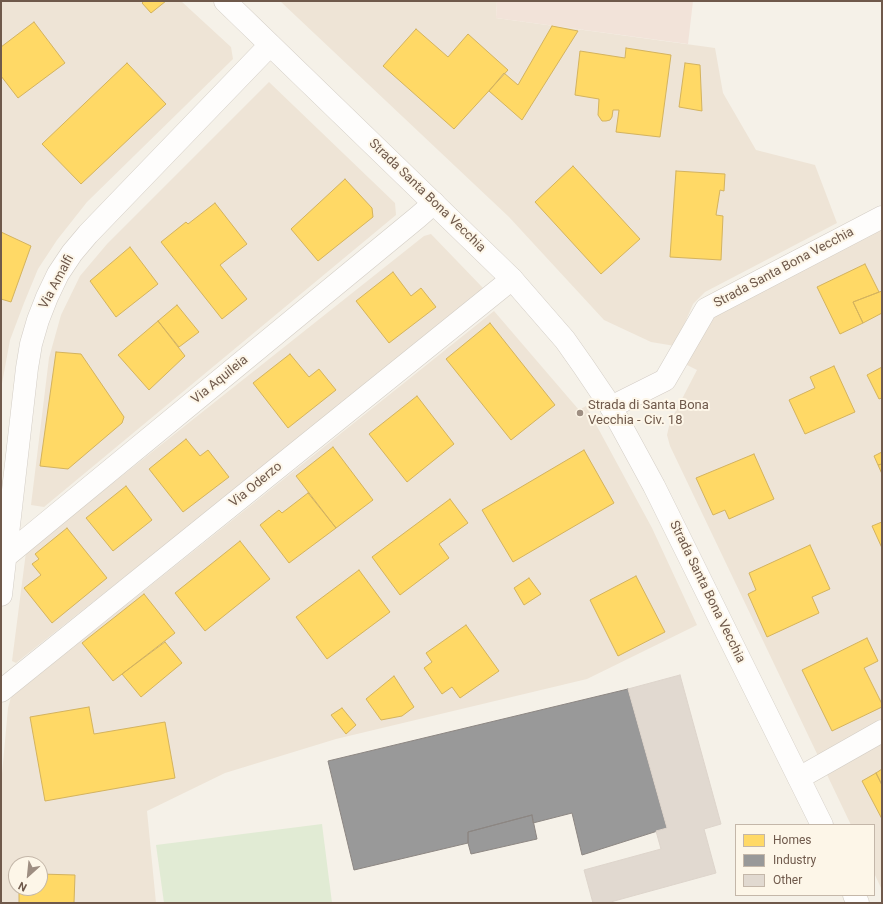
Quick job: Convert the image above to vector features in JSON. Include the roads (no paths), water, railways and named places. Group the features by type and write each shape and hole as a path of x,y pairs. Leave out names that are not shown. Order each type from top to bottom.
{"street":[{"name":"Strada Santa Bona Vecchia","path":"224,1 512,279 564,340 611,407 654,486 822,824"},
{"name":"Via Amalfi","path":"1,594 31,344 47,297 58,274 72,253 88,234 270,45"},
{"name":"Via Aquileia","path":"5,557 434,203"},
{"name":"Strada Santa Bona Vecchia","path":"611,407 665,380 706,309 882,218"},
{"name":"Via Oderzo","path":"1,691 512,279"},
{"path":"799,778 882,731"}],"place":[{"name":"Strada di Santa Bona Vecchia - Civ. 18","path":"580,413"}]}
